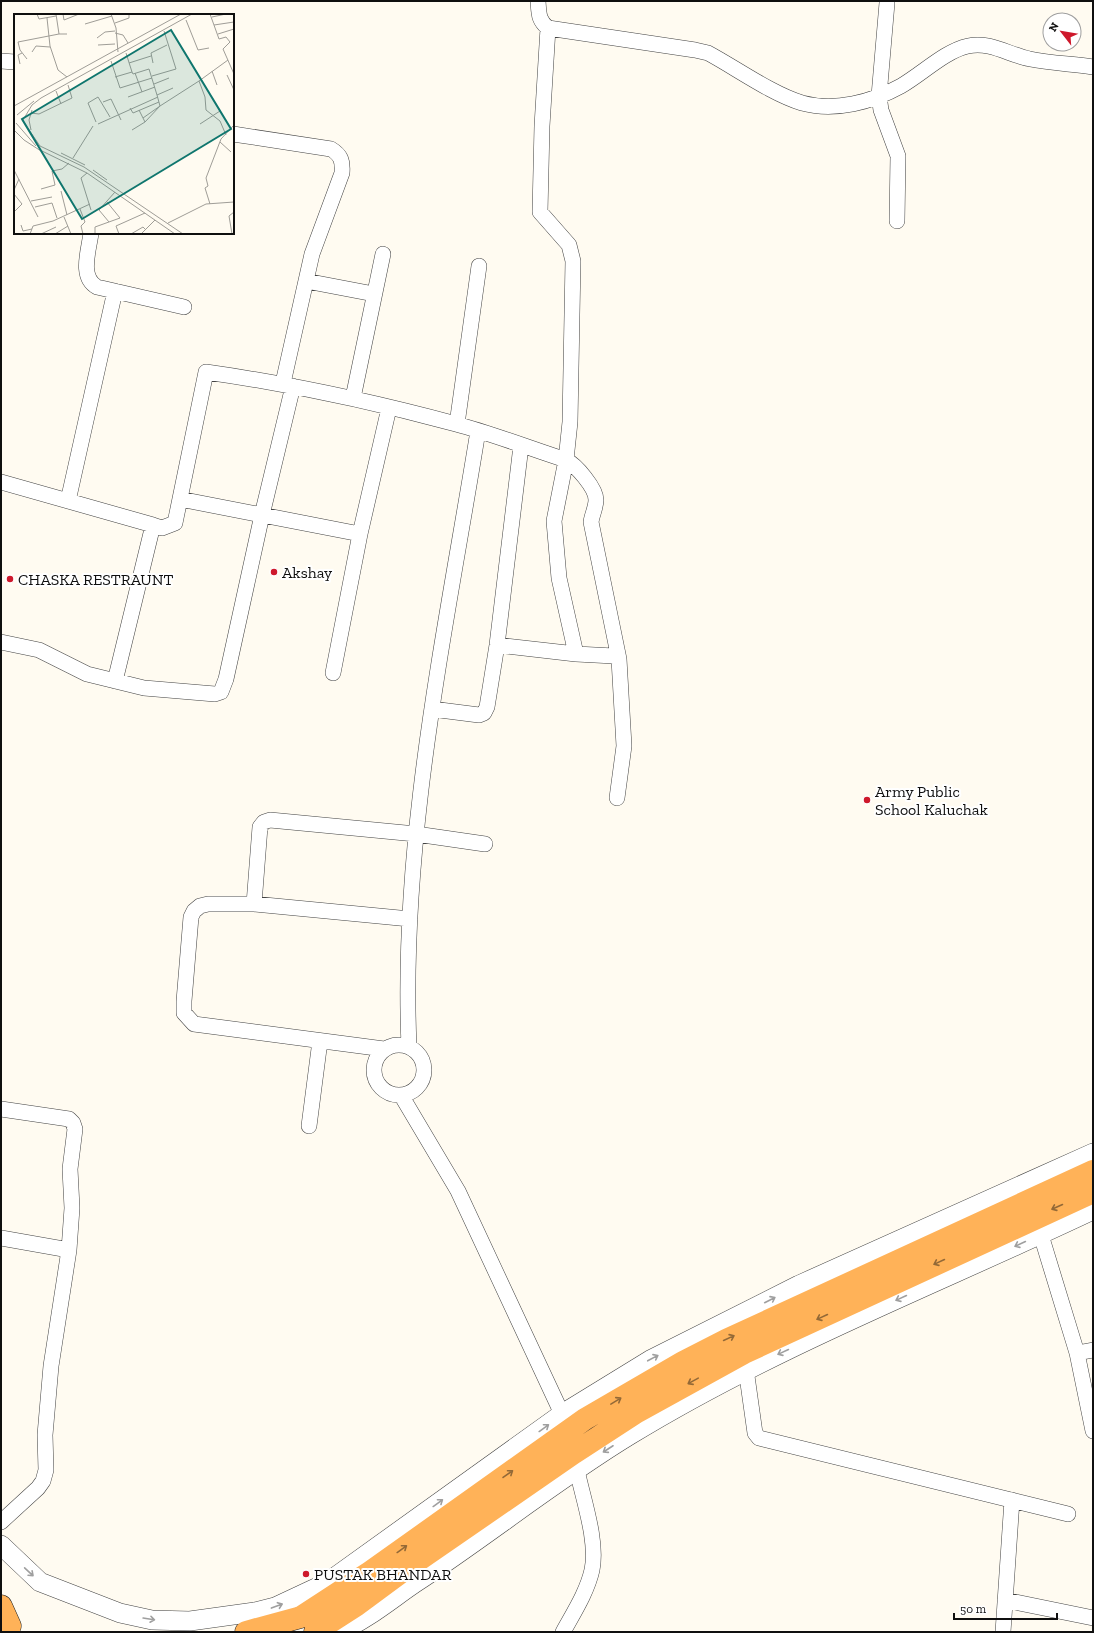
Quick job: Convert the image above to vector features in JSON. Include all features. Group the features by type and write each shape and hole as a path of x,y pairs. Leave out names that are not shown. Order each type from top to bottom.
{"highway":[{"path":"308,1624 370,1572 585,1419 683,1362 726,1340 1093,1171"},
{"path":"246,1632 308,1624 357,1605 403,1571 574,1453 637,1412 744,1353 1093,1192"},
{"path":"1,1606 9,1627"}],"street":[{"path":"538,1 539,18 548,28 702,52 721,60 782,95 801,103 836,107 858,103 879,96 915,78 952,51 969,45 985,45 1030,59 1093,67"},
{"path":"887,2 879,96 881,110 898,156 897,221"},
{"path":"548,28 542,126 540,212 569,245 573,261 574,278 570,422 566,460 554,521 559,578 576,654"},
{"path":"1,62 14,62"},
{"path":"1,642 39,650 87,674 144,688 215,694 221,692 226,679 262,515 312,254 342,172 343,162 339,154 331,149 234,134"},
{"path":"91,234 87,276 91,283 97,287 184,307"},
{"path":"353,398 383,254"},
{"path":"457,424 479,266"},
{"path":"306,281 374,294"},
{"path":"68,501 115,291"},
{"path":"1,482 162,528 175,523 206,372 288,384 353,398 457,424 566,460 576,467 595,495 596,500 591,522 620,663 624,739 617,798"},
{"path":"332,673 360,534 389,408"},
{"path":"409,1046 407,998 410,919 416,834 426,743 478,431"},
{"path":"432,709 479,715 484,713 488,707 497,646 521,446"},
{"path":"180,499 360,534"},
{"path":"115,681 153,525"},
{"path":"497,646 576,654 614,656 619,659"},
{"path":"254,904 260,827 264,822 270,820 416,834 485,844"},
{"path":"384,1049 194,1024 184,1013 184,994 191,917 194,911 200,906 208,904 254,904 410,919"},
{"path":"309,1126 320,1041"},
{"path":"401,1044 409,1046 422,1058 424,1074 416,1088 409,1093 393,1095 385,1092 375,1079 374,1062 384,1049 392,1045 401,1044"},
{"path":"401,1095 458,1191 562,1414"},
{"path":"1,1108 69,1120 73,1123 75,1129 70,1169 72,1208 69,1250 51,1366 46,1435 46,1470 43,1481 1,1522"},
{"path":"1,1545 40,1582 120,1613 152,1620 190,1620 256,1612 289,1601 328,1582 562,1414 650,1360 799,1285 1093,1153"},
{"path":"342,1631 450,1560 577,1470 630,1435 746,1369 1093,1210"},
{"path":"1041,1235 1077,1353 1093,1431"},
{"path":"1,1238 69,1250"},
{"path":"1077,1353 1093,1350"},
{"path":"746,1369 755,1433 759,1438 1068,1514"},
{"path":"563,1632 587,1586 592,1570 594,1554 577,1470"},
{"path":"1003,1632 1012,1500"},
{"path":"308,1624 328,1582"},
{"path":"1005,1600 1093,1618"}],"place":[{"name":"Akshay","path":"274,572"},
{"name":"CHASKA RESTRAUNT","path":"10,579"},
{"name":"Army Public School Kaluchak","path":"867,800"},
{"name":"PUSTAK BHANDAR","path":"306,1574"}]}
